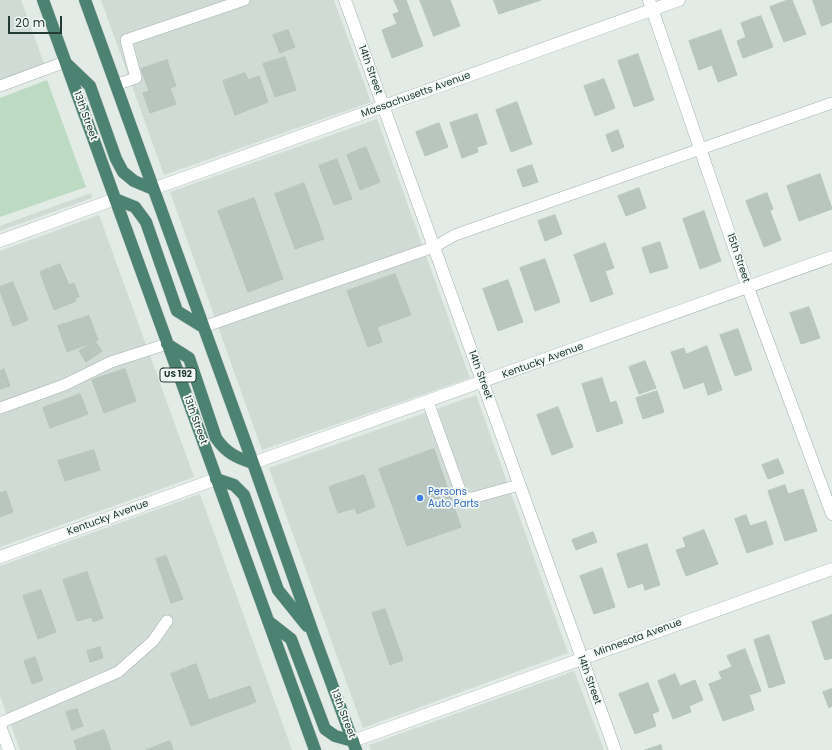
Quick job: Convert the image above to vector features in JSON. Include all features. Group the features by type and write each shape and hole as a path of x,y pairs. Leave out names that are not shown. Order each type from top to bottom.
{"highway":[{"name":"13th Street","path":"43,0 315,750"},
{"name":"13th Street","path":"85,0 253,463 313,634 355,746"},
{"path":"65,62 90,86 116,159 123,172 134,181 153,189"},
{"path":"115,200 135,207 146,222 177,311 203,327"},
{"path":"167,344 189,358 216,438 223,448 234,457 253,463"},
{"path":"216,479 234,485 244,495 278,590 313,634"},
{"path":"268,621 291,638 325,729 355,746"}],"street":[{"name":"14th Street","path":"345,0 615,750"},
{"name":"Massachusetts Avenue","path":"153,189 384,107 650,5 679,0"},
{"name":"15th Street","path":"650,5 748,288 832,514"},
{"path":"0,241 115,200"},
{"name":"Kentucky Avenue","path":"253,463 483,383 832,257"},
{"name":"Kentucky Avenue","path":"0,556 216,479"},
{"name":"Minnesota Avenue","path":"355,746 581,658 832,568"},
{"path":"0,724 9,750"}],"lane":[{"path":"115,85 136,78 126,40 244,0"},
{"path":"0,86 65,62"},
{"path":"203,327 434,247 456,235 832,103"},
{"path":"0,408 64,385 111,362 167,344"},
{"path":"428,402 461,493 468,498 472,498 519,485"},
{"path":"0,724 118,672 154,641 167,621"}],"shaded area":[{"path":"0,0 21,0 47,72 0,90"},
{"path":"101,0 334,0 371,102 164,175"},
{"path":"377,119 470,378 262,450 170,192"},
{"path":"91,193 92,198 0,231 0,226"},
{"path":"99,215 194,477 0,547 0,251"},
{"path":"476,395 568,653 363,728 269,468"},
{"path":"200,494 292,750 20,750 0,696 0,566"},
{"path":"574,671 604,750 371,750 369,745"}],"green space":[{"path":"47,80 86,187 0,217 0,98"}],"building":[{"path":"394,0 406,0 423,46 392,58 382,30 397,24 393,14 399,12"},
{"path":"420,0 450,0 460,26 434,36"},
{"path":"494,0 541,0 499,14"},
{"path":"788,0 792,0 806,34 784,42 770,7"},
{"path":"813,0 832,0 832,22 822,26"},
{"path":"761,16 773,47 743,58 737,41 746,37 741,23"},
{"path":"288,30 295,47 280,53 273,35"},
{"path":"721,30 737,75 718,82 712,65 699,70 689,41"},
{"path":"638,54 654,100 634,107 618,61"},
{"path":"285,57 296,90 275,97 263,64"},
{"path":"167,60 176,86 170,88 176,104 150,113 143,93 149,91 141,69"},
{"path":"245,73 248,80 259,76 268,102 235,115 223,81"},
{"path":"604,79 615,108 595,116 584,86"},
{"path":"517,102 532,144 511,152 496,110"},
{"path":"477,114 487,144 477,147 478,152 462,158 450,123"},
{"path":"439,123 448,147 425,156 416,132"},
{"path":"618,130 624,147 612,152 606,135"},
{"path":"366,147 380,182 360,190 347,155"},
{"path":"337,159 352,199 334,205 319,166"},
{"path":"532,165 538,182 523,187 517,170"},
{"path":"820,174 832,209 799,221 787,186"},
{"path":"304,183 324,239 295,249 275,194"},
{"path":"639,188 646,208 626,216 618,196"},
{"path":"767,193 773,209 770,211 781,240 764,247 746,201"},
{"path":"254,198 283,279 248,292 218,211"},
{"path":"704,211 721,261 700,269 683,219"},
{"path":"555,215 562,234 545,241 538,221"},
{"path":"660,242 668,268 650,273 642,248"},
{"path":"605,243 614,268 605,271 613,294 591,302 574,255"},
{"path":"545,259 560,302 535,311 520,268"},
{"path":"60,264 69,285 74,283 79,297 75,298 76,301 54,310 40,272"},
{"path":"395,274 411,315 377,327 382,342 368,347 347,291"},
{"path":"508,280 523,322 498,331 483,289"},
{"path":"13,282 28,320 13,326 0,291 0,287"},
{"path":"809,307 820,338 801,344 790,313"},
{"path":"89,316 98,340 67,352 58,326"},
{"path":"738,329 752,370 735,376 720,335"},
{"path":"95,341 102,351 86,362 79,351"},
{"path":"707,346 722,390 708,395 704,382 684,389 671,352 684,348 686,354"},
{"path":"645,361 656,388 639,394 629,367"},
{"path":"4,369 10,386 0,389 0,371"},
{"path":"125,369 136,401 104,413 92,380"},
{"path":"602,378 610,403 616,401 623,423 597,432 582,384"},
{"path":"657,391 664,412 643,419 636,398"},
{"path":"80,394 88,414 50,428 43,408"},
{"path":"558,407 573,447 552,455 537,415"},
{"name":"Persons Auto Parts","path":"434,449 461,527 407,546 379,469"},
{"path":"94,450 100,470 65,481 58,461"},
{"path":"778,459 784,473 768,479 762,465"},
{"path":"364,475 375,507 357,514 355,508 338,513 329,487"},
{"path":"785,485 788,494 803,489 817,531 785,541 768,491"},
{"path":"6,491 13,512 0,517 0,493"},
{"path":"746,515 750,526 766,521 773,544 747,553 735,519"},
{"path":"704,530 718,564 686,576 676,550 686,547 683,538"},
{"path":"593,532 597,542 576,550 572,540"},
{"path":"647,544 660,585 645,590 643,583 628,588 617,554"},
{"path":"166,556 183,599 171,603 156,559"},
{"path":"602,568 615,607 594,614 580,576"},
{"path":"87,572 103,618 93,622 92,617 77,621 63,580"},
{"path":"41,590 56,632 38,639 23,596"},
{"path":"385,609 403,660 390,665 372,613"},
{"path":"832,615 832,658 825,660 812,622"},
{"path":"769,635 785,683 769,688 754,640"},
{"path":"100,647 103,658 90,662 87,651"},
{"path":"745,649 761,691 749,695 754,710 723,721 709,684 722,679 719,672 732,667 727,656"},
{"path":"35,657 43,680 32,684 24,661"},
{"path":"196,664 209,700 250,686 256,702 191,726 171,674"},
{"path":"675,674 680,686 695,680 703,700 689,706 691,712 673,719 658,681"},
{"path":"648,683 659,711 652,714 656,726 635,734 619,694"},
{"path":"832,689 832,706 829,708 823,692"},
{"path":"77,709 83,726 72,730 66,712"},
{"path":"104,730 111,750 77,750 74,741"},
{"path":"170,741 173,750 146,750"},
{"path":"661,745 662,750 645,750"}],"place":[{"name":"Persons Auto Parts","path":"420,498"}]}
